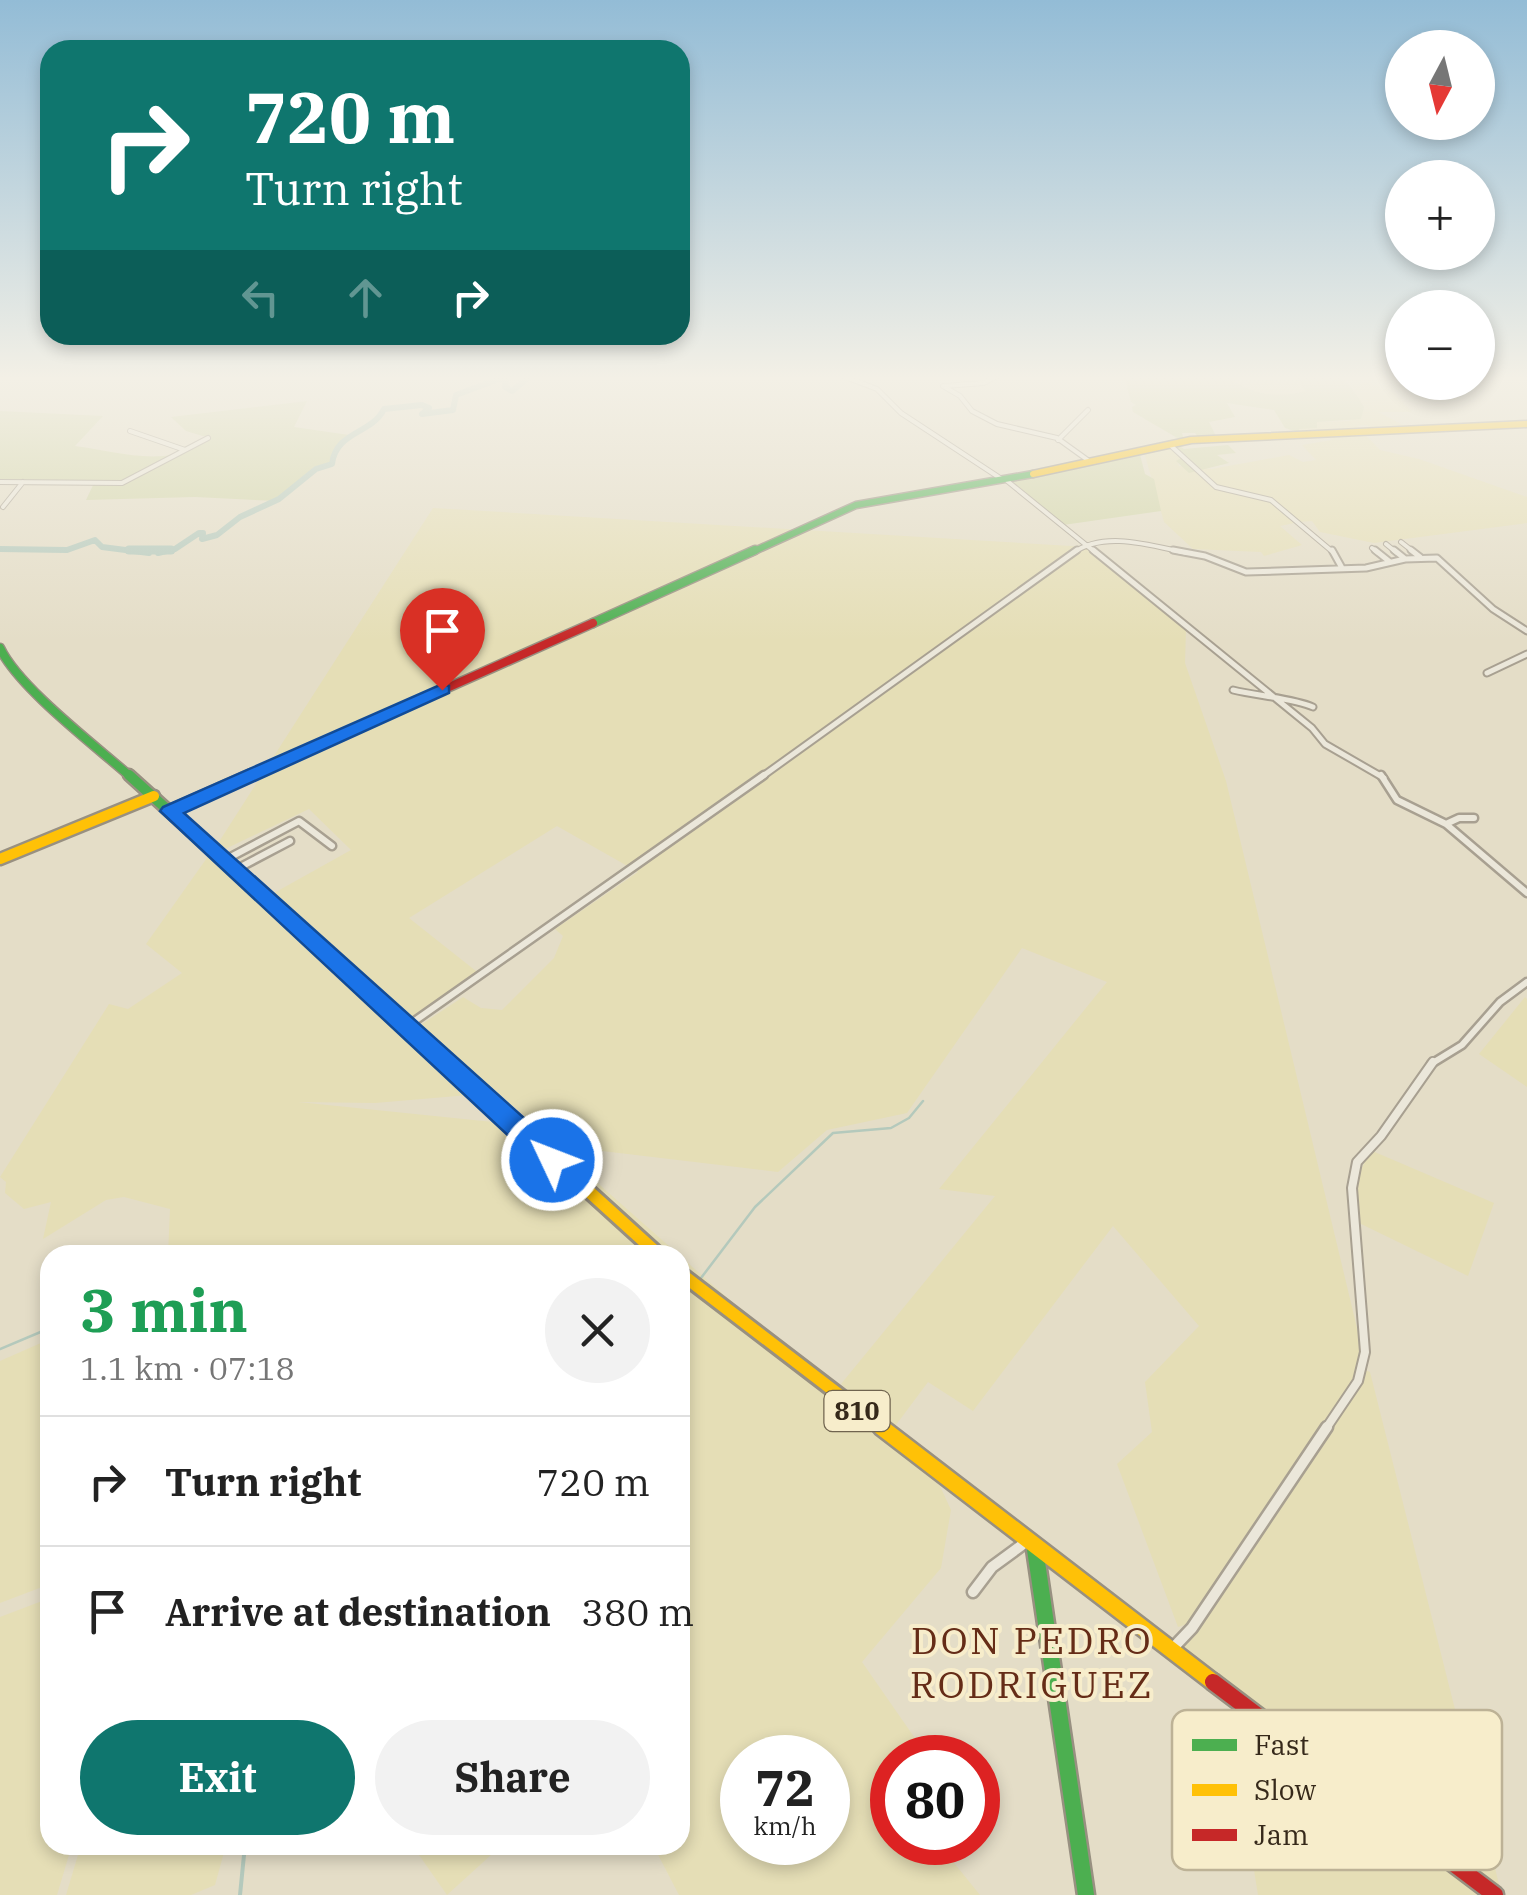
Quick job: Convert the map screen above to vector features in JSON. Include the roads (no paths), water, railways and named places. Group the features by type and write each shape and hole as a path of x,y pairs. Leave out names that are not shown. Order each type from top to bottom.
{"main road":[{"path":"170,811 843,510 1075,463"},
{"path":"0,648 6,661 25,681 648,1245"},
{"path":"0,859 154,796"},
{"name":"810","path":"690,1281 1251,1710"},
{"path":"1030,1544 1086,1895"},
{"name":"810","path":"1462,1870 1495,1895"}],"street":[{"path":"0,482 122,483 159,463"},
{"path":"979,463 1087,543 1325,744 1382,776 1396,800 1446,824 1527,893"},
{"path":"1191,463 1216,487 1271,500 1332,550 1342,567"},
{"path":"3,506 24,481"},
{"path":"408,1026 509,958 1087,543 1128,542 1205,556 1246,572 1355,568 1421,558 1444,563 1493,609 1527,630"},
{"path":"1400,542 1421,558"},
{"path":"1386,544 1405,559"},
{"path":"1372,548 1391,563"},
{"path":"1487,673 1527,654"},
{"path":"1233,690 1277,701 1300,701 1313,707"},
{"path":"1446,824 1459,818 1474,818"},
{"path":"225,860 300,821 332,846"},
{"path":"234,870 290,841"},
{"path":"1172,1650 1192,1628 1358,1381 1365,1352 1352,1188 1357,1162 1382,1136 1434,1060 1462,1045 1500,1002 1527,982"},
{"path":"973,1592 992,1567 1030,1544"}],"waterway":[{"path":"171,550 199,533 203,533 202,539 217,535 240,517 279,499 316,469 332,463"},
{"path":"0,549 67,550 95,540 102,547 149,553"},
{"path":"129,550 171,550"},
{"path":"158,553 171,550"},
{"path":"701,1278 755,1207 833,1133 891,1128 909,1118 923,1101"},
{"path":"0,1349 40,1332"},
{"path":"240,1895 244,1855"}],"district":[{"name":"DON PEDRO RODRIGUEZ","path":"1032,1663"}]}
